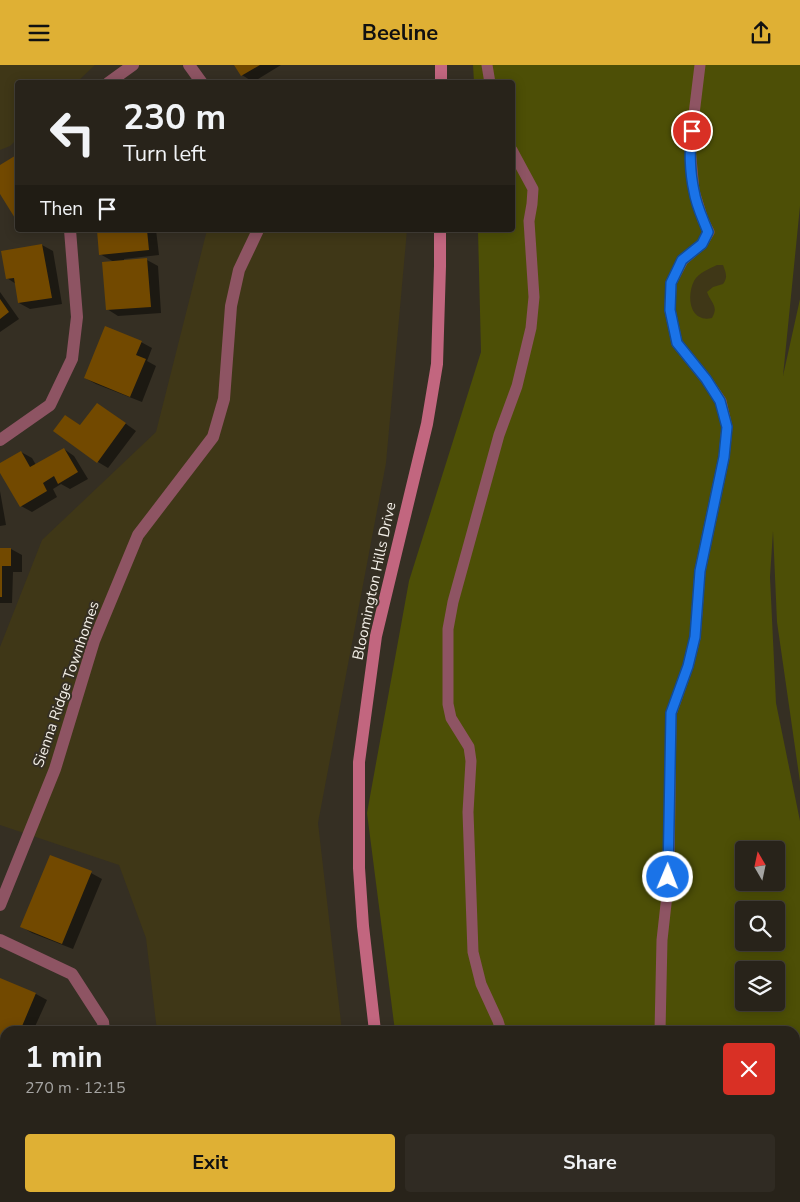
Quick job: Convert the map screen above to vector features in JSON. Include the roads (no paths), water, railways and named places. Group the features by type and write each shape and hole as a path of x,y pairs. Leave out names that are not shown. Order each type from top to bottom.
{"street":[{"path":"112,80 133,65"},
{"path":"190,65 200,80"},
{"path":"441,65 441,80"},
{"path":"0,440 50,405 72,359 77,317 70,232"},
{"name":"Sienna Ridge Townhomes","path":"0,905 55,769 94,641 138,535 213,437 224,399 232,307 237,279 239,270 257,232"},
{"name":"Bloomington Hills Drive","path":"374,1026 363,926 359,867 359,762 376,636 427,424 437,364 440,232"},
{"path":"0,940 72,974 103,1022 103,1026"}],"lane":[{"path":"488,65 490,80"},
{"path":"660,1026 662,940 668,877 671,713 688,666 695,637 700,571 724,457 727,427 720,401 706,379 677,343 670,310 671,283 682,260 702,244 708,232 694,191 690,147 700,65"},
{"path":"500,1026 481,984 473,952 468,812 470,747 451,718 448,704 448,629 453,602 500,435 517,387 531,328 534,297 529,221 533,189 515,156"}]}
